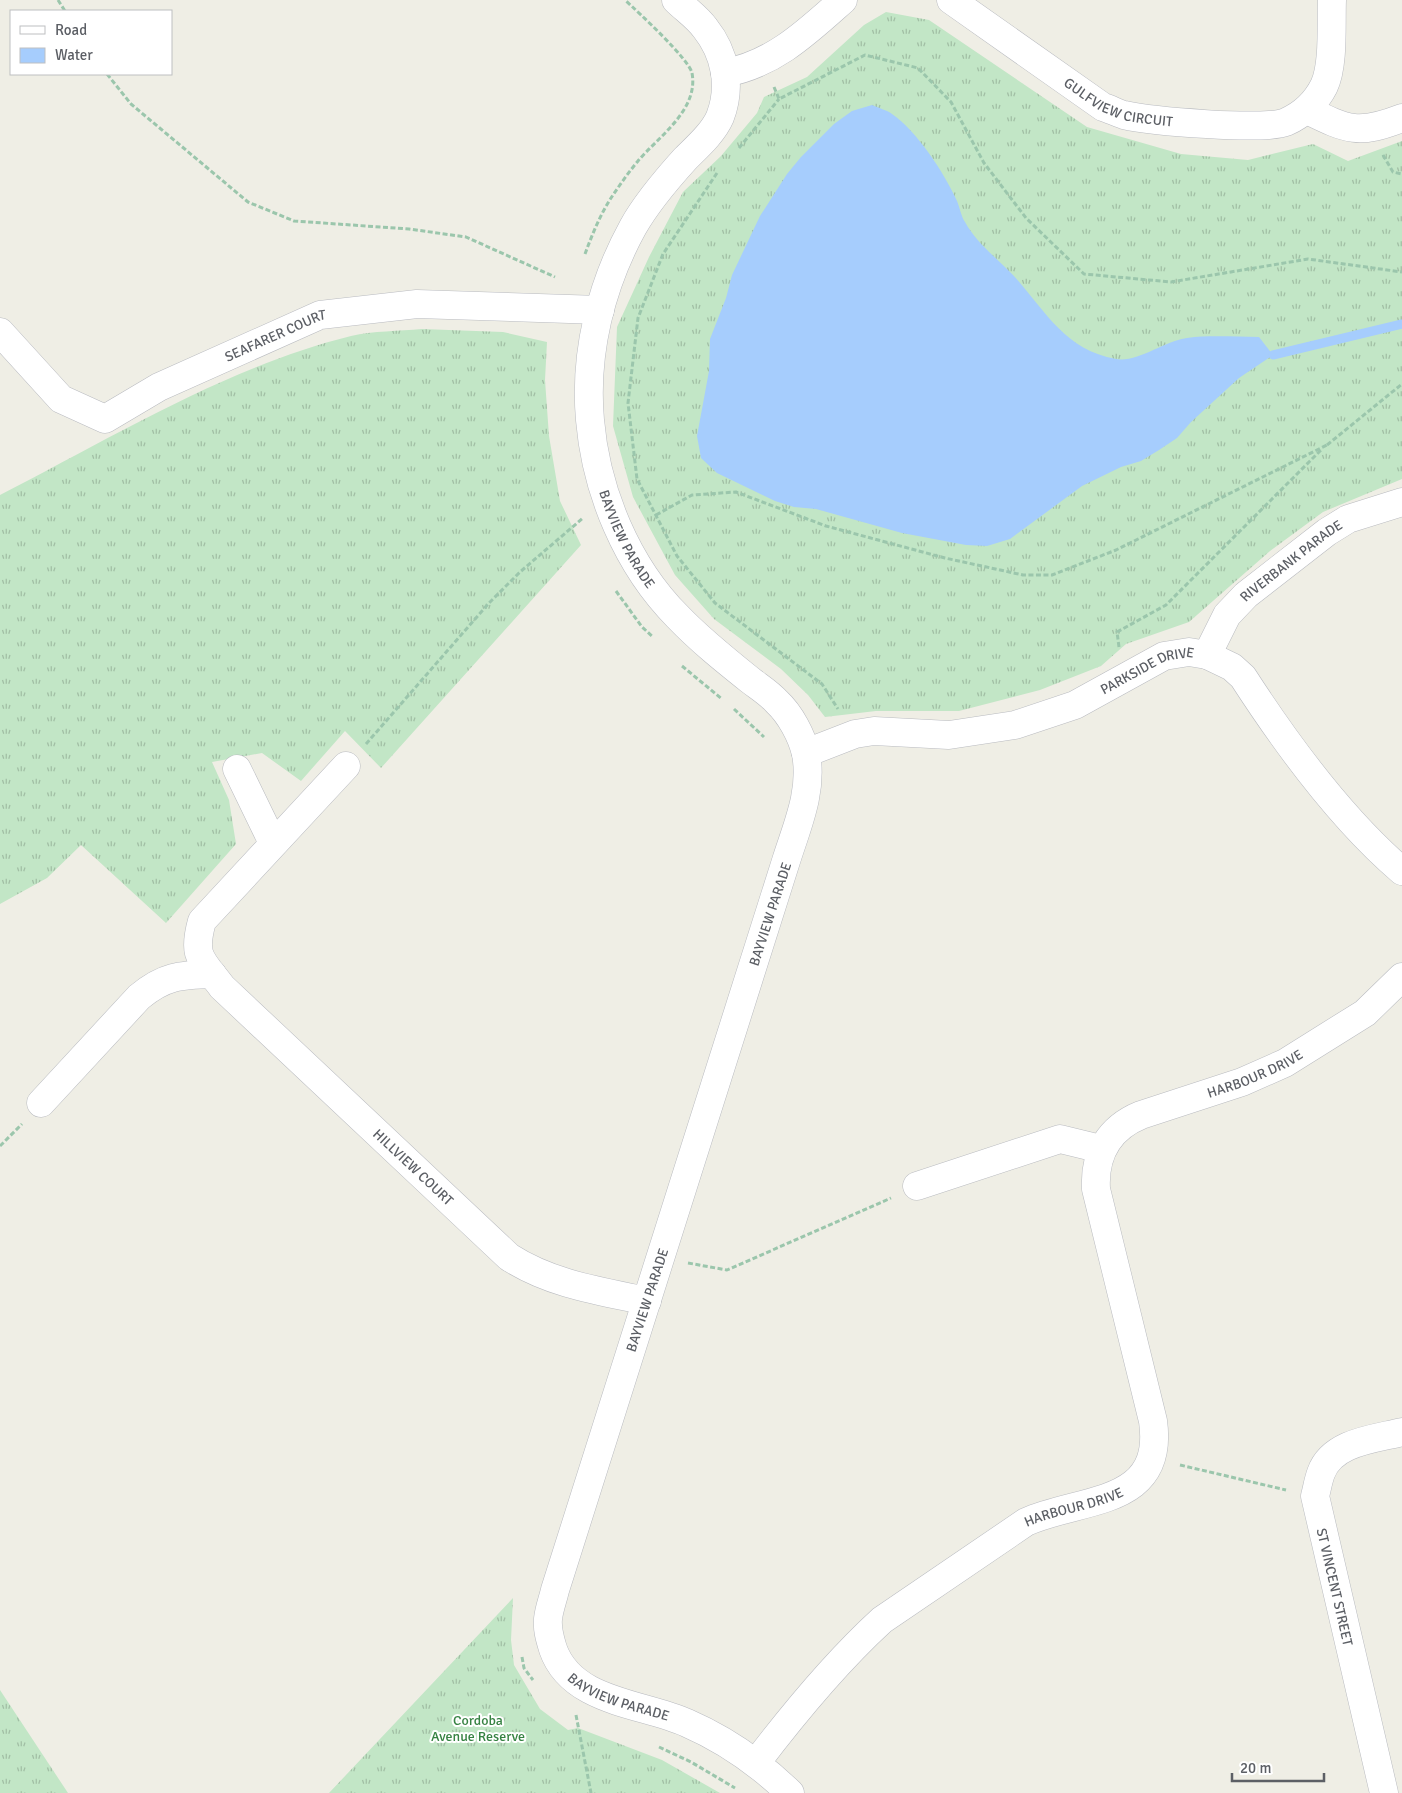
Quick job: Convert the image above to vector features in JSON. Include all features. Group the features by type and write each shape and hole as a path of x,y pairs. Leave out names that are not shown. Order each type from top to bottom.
{"street":[{"name":"BAYVIEW PARADE","path":"676,0 705,28 724,61 727,87 720,118 701,144 652,197 634,226 615,264 600,310 593,341 589,378 589,418 592,444 607,499 630,551 653,588 684,623 778,702 798,731 806,753 807,792 548,1619 548,1636 556,1656 568,1674 588,1688 610,1699 685,1722 711,1734 756,1763 790,1793"},
{"path":"725,73 743,70 764,62 795,42 843,0"},
{"name":"GULFVIEW CIRCUIT","path":"951,0 1103,107 1123,114 1260,127 1285,123 1307,110 1324,86 1329,65 1332,0"},
{"path":"1307,110 1340,126 1359,130 1378,128 1402,118"},
{"name":"SEAFARER COURT","path":"0,332 61,399 104,419 159,387 320,315 417,304 572,298 600,310"},
{"name":"RIVERBANK PARADE","path":"1206,655 1228,615 1246,595 1319,537 1348,519 1402,502"},
{"name":"PARKSIDE DRIVE","path":"806,753 855,734 874,731 949,734 1015,725 1075,705 1164,656 1189,652 1206,655 1232,667 1243,677 1338,807 1402,871"},
{"name":"HILLVIEW COURT","path":"346,766 202,921 198,936 198,955 222,987 509,1257 529,1270 547,1278 647,1301"},
{"path":"237,770 273,843"},
{"path":"41,1103 139,997 154,985 176,976 212,974"},
{"name":"HARBOUR DRIVE","path":"756,1763 789,1719 863,1637 882,1620 1026,1522 1044,1513 1124,1492 1136,1484 1146,1472 1153,1458 1156,1441 1153,1421 1096,1188 1095,1174 1101,1149 1116,1129 1126,1121 1242,1082 1285,1063 1365,1012 1402,978"},
{"path":"917,1186 1060,1139 1101,1149"},
{"name":"ST VINCENT STREET","path":"1384,1793 1315,1496 1321,1471 1334,1456 1352,1444 1402,1432"}],"path":[{"path":"582,262 590,238 610,200 638,162 686,107 692,90 692,72 679,55 625,0"},
{"path":"736,152 779,100 865,55 918,68 950,102 984,163 1026,218 1084,274 1171,282 1308,260 1402,272"},
{"path":"764,62 779,100"},
{"path":"108,75 131,104 248,202 294,221 409,228 466,237 572,298"},
{"path":"723,166 710,181 664,254 638,318 628,403 637,479 677,556 714,603 822,684 855,734"},
{"path":"1122,680 1117,632 1166,605 1308,461 1402,384"},
{"path":"656,515 692,495 736,492 826,526 945,558 1023,575 1052,575 1116,550 1327,445"},
{"path":"346,766 489,604 520,572 607,499"},
{"path":"578,511 585,529"},
{"path":"612,584 620,599 655,639"},
{"path":"681,664 743,715 767,739"},
{"path":"660,1258 727,1270 917,1186"},
{"path":"1153,1458 1315,1496"},
{"path":"521,1650 524,1668 536,1683"},
{"path":"568,1674 591,1793"},
{"path":"569,1714 576,1719 584,1721"},
{"path":"658,1746 691,1762 741,1793"}],"green space":[{"path":"886,12 929,20 1087,127 1181,154 1248,160 1313,144 1348,161 1402,141 1402,479 1323,512 1270,551 1189,622 1126,644 1101,666 1040,690 959,711 876,711 825,717 808,695 781,669 714,619 675,575 633,497 613,426 617,327 649,257 683,192 721,156 757,113 764,97 807,77 864,25"},
{"path":"422,329 503,332 547,342 545,380 549,436 560,501 581,545 381,768 345,731 301,781 262,753 212,762 229,800 236,844 166,923 81,845 47,878 0,904 0,495 171,405 260,365 305,349 359,334"},
{"name":"Cordoba Avenue Reserve","path":"513,1598 511,1640 514,1665 540,1709 568,1730 578,1728 662,1760 720,1793 329,1793"},
{"path":"0,1690 68,1793 0,1793"}],"water":[{"path":"872,105 890,113 911,131 945,178 964,220 975,237 1013,275 1057,327 1082,347 1098,354 1116,359 1124,359 1142,355 1169,343 1187,338 1214,336 1259,337 1273,355 1239,378 1191,422 1177,438 1141,461 1121,467 1082,486 1010,539 987,546 966,545 902,533 816,509 794,507 775,501 717,473 701,458 697,436 709,371 710,339 726,298 732,275 760,216 787,174 801,157 834,124 852,111"}],"waterway":[{"path":"1273,355 1402,324"}]}
